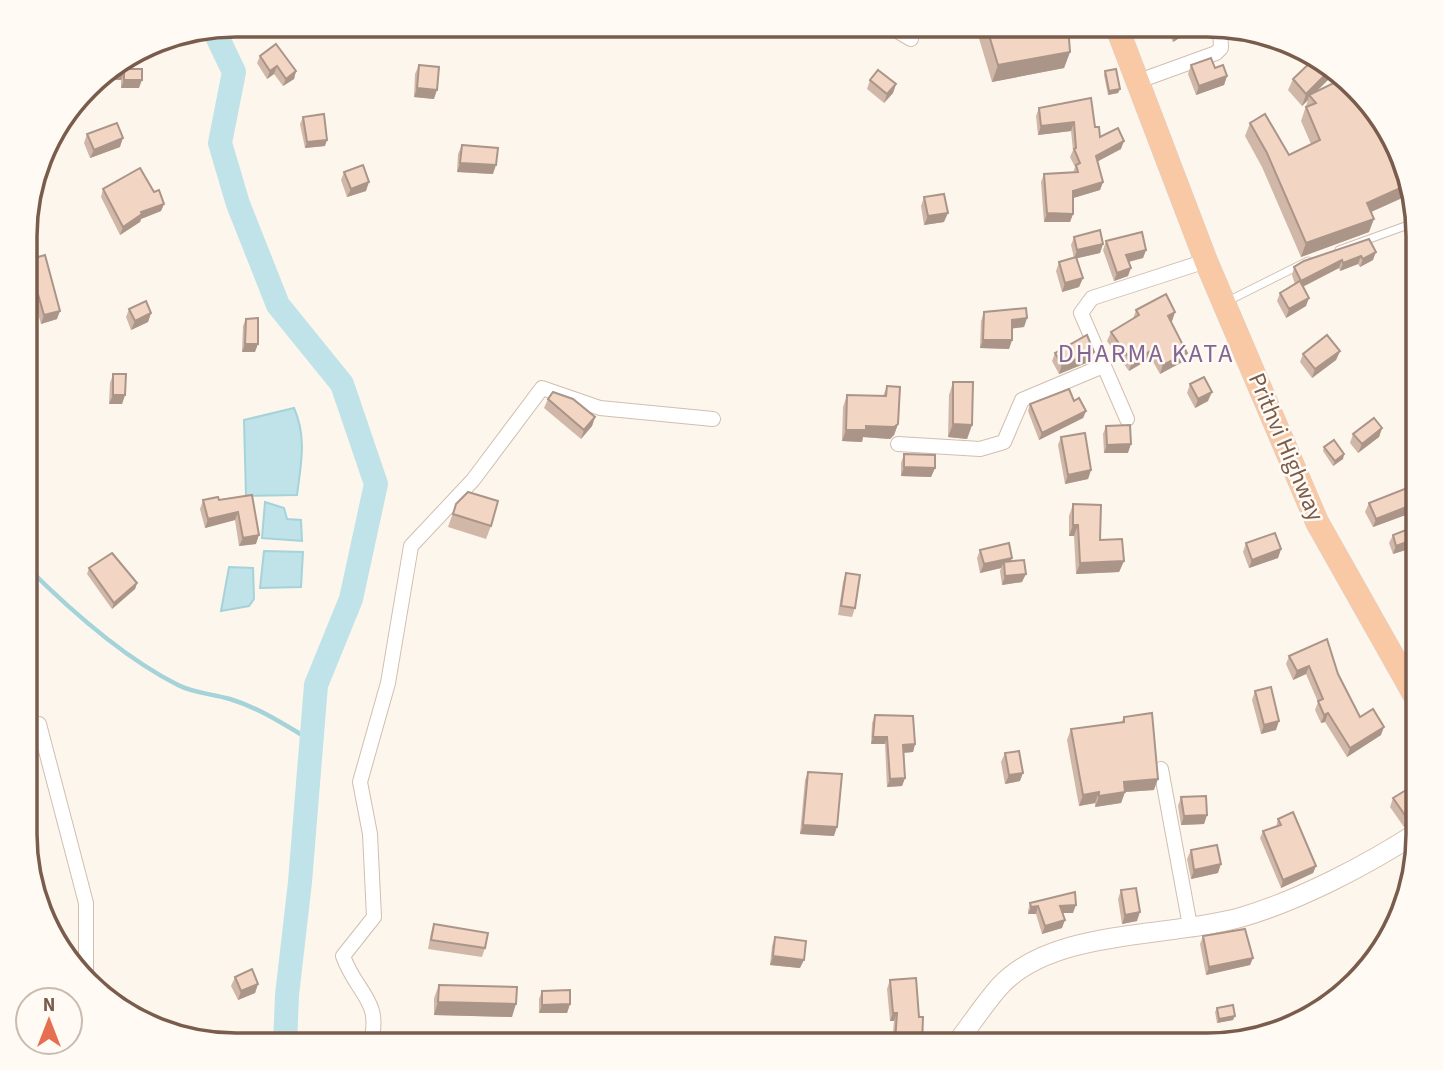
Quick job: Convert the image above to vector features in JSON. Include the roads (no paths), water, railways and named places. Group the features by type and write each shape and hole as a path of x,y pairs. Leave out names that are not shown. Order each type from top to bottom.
{"highway":[{"name":"Prithvi Highway","path":"1120,37 1206,261 1318,522 1406,680"}],"main road":[{"path":"965,1033 1001,985 1028,965 1066,948 1241,917 1353,872 1406,839"}],"street":[{"path":"1136,82 1216,53 1221,48 1221,37"},
{"path":"1127,419 1081,313 1092,298 1206,261"},
{"path":"898,444 980,449 993,447 1004,442 1022,400 1103,366"},
{"path":"373,1033 376,1024 374,1010 350,977 343,956 374,916 370,834 364,815 360,782 388,683 411,546 473,480 542,388 600,408 713,419"},
{"path":"37,725 86,903 86,964"},
{"path":"1161,769 1190,926"}],"lane":[{"path":"1331,253 1406,226"},
{"path":"1224,303 1320,257"}],"water":[{"path":"294,408 302,440 297,495 246,496 244,420"},
{"path":"265,502 284,508 287,519 301,520 302,541 262,538"},
{"path":"264,551 303,552 301,587 260,588"},
{"path":"229,567 253,568 254,599 249,606 221,611"}],"waterway":[{"path":"218,38 234,72 220,143 238,204 278,305 342,384 376,484 351,599 316,685 285,1033"},
{"path":"37,577 117,647 158,674 184,688 249,706 302,735 309,773"}],"district":[{"name":"DHARMA KATA","path":"1146,353"}]}
